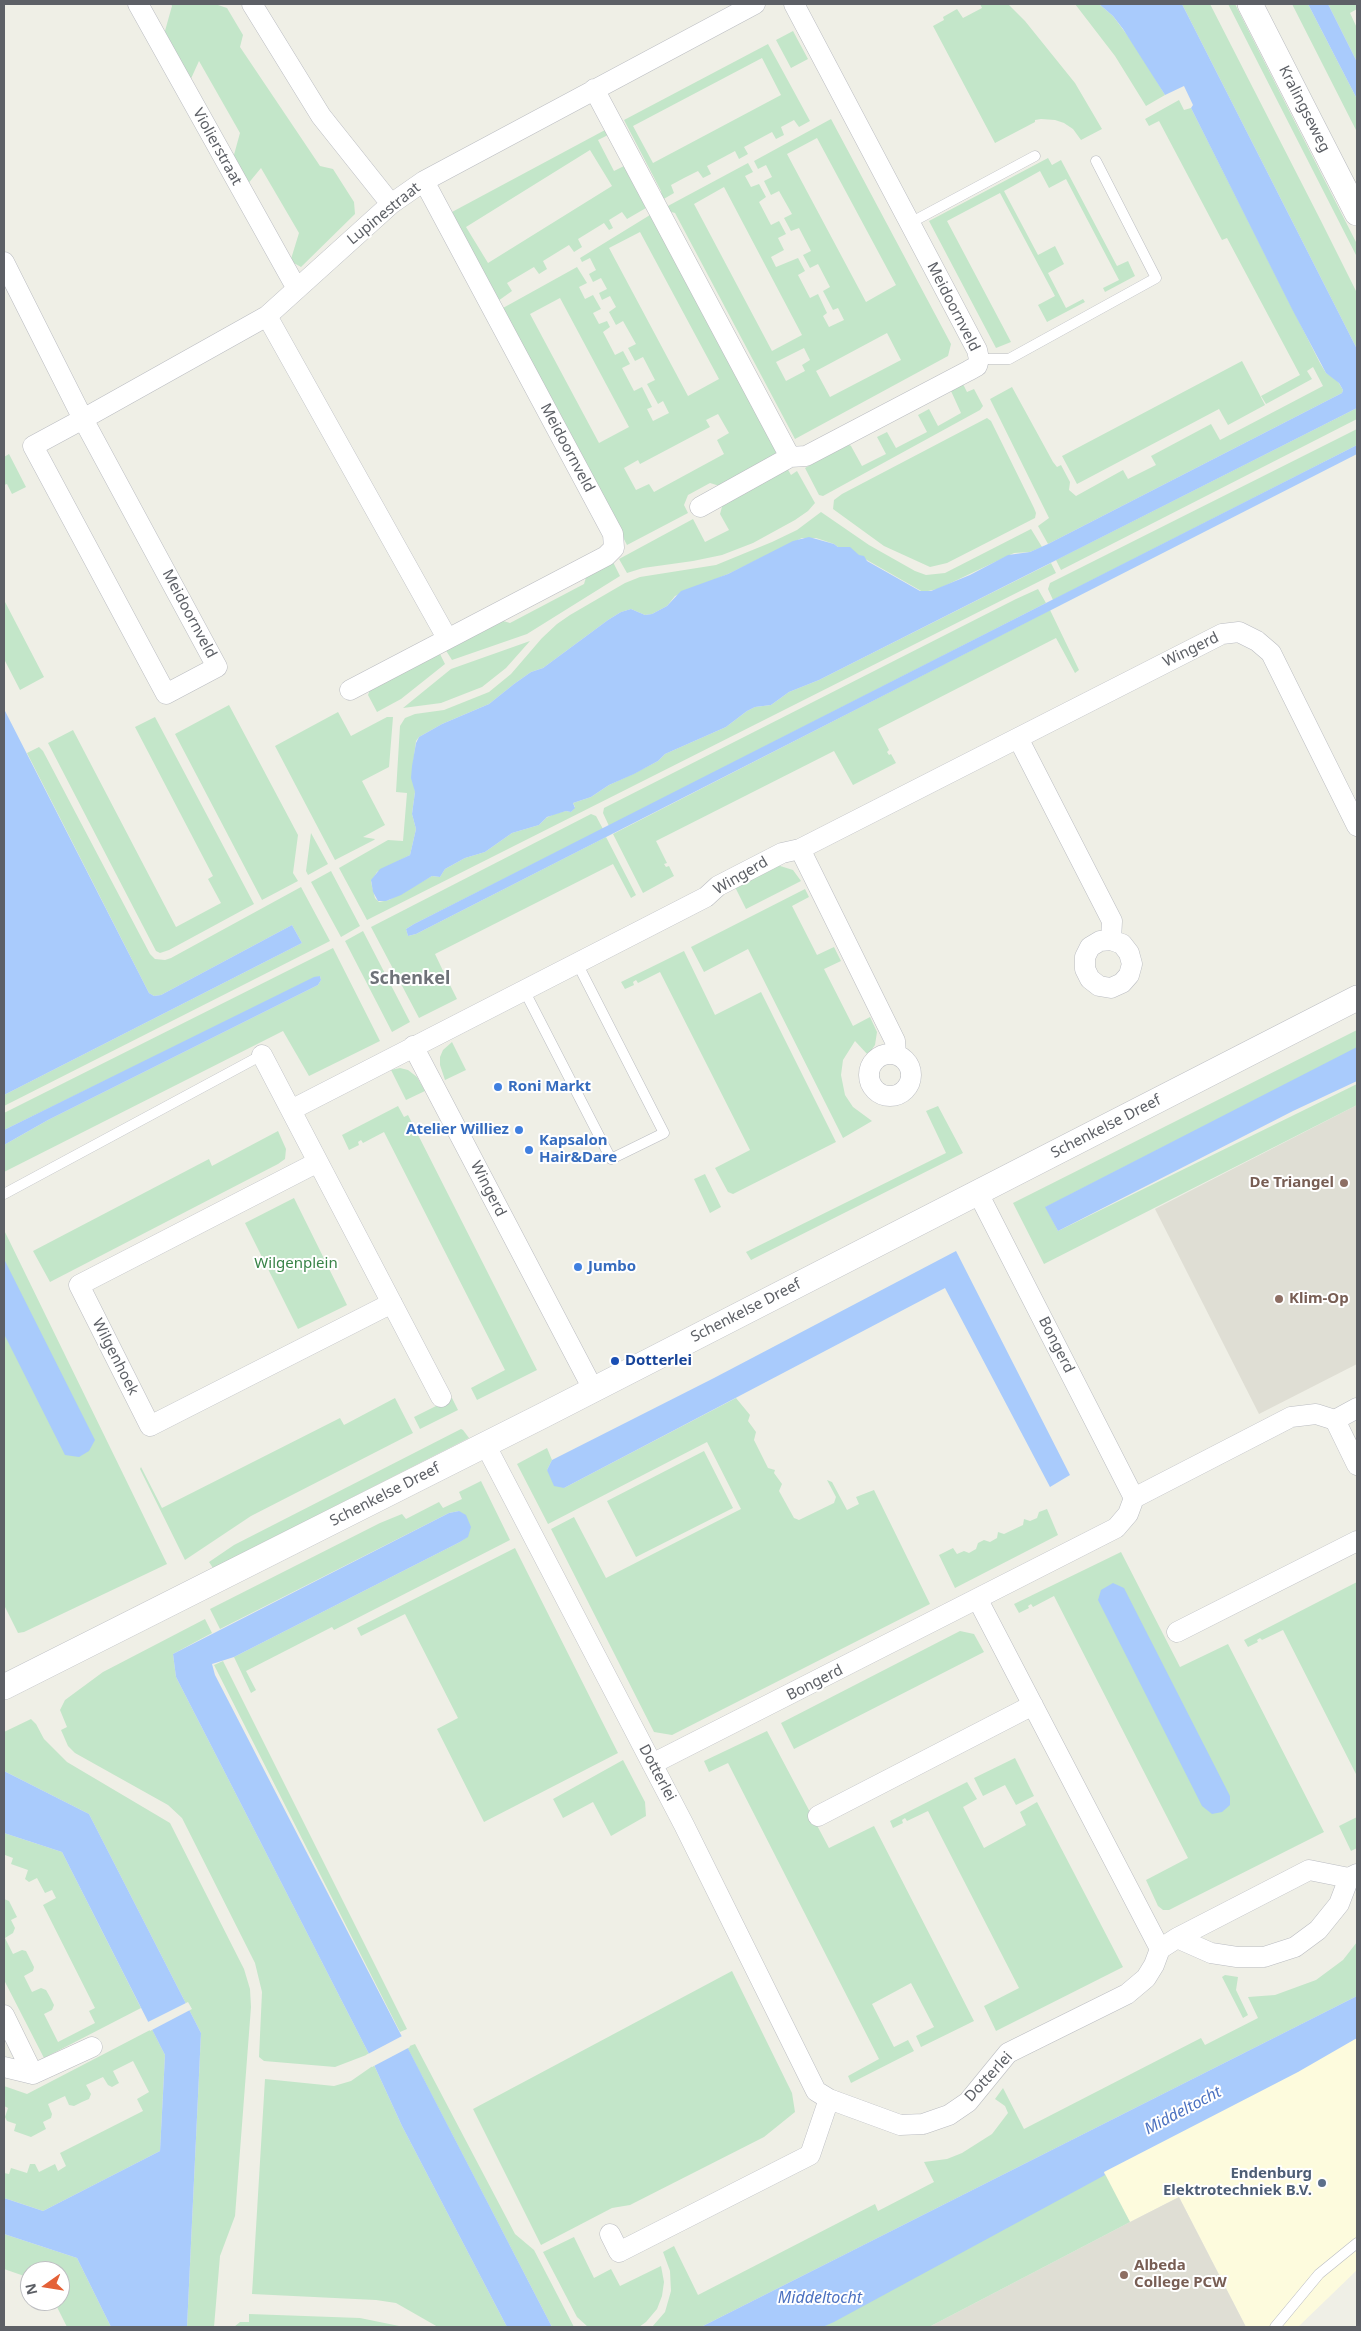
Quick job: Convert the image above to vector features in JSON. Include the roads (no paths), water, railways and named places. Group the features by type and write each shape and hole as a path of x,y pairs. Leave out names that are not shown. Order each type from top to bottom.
{"street":[{"name":"Violierstraat","path":"138,4 297,289"},
{"path":"252,4 321,116 391,204"},
{"name":"Lupinestraat","path":"84,419 267,316 391,204 424,181 754,4"},
{"name":"Meidoornveld","path":"700,507 790,458 806,456 968,371 977,366 979,359 977,350 794,4"},
{"name":"Kralingseweg","path":"1250,4 1357,213"},
{"path":"594,89 790,458"},
{"name":"Meidoornveld","path":"350,690 606,556 612,551 615,540 424,181"},
{"path":"4,262 84,419"},
{"path":"267,316 447,638"},
{"name":"Meidoornveld","path":"84,419 217,667 166,694 33,446 84,419"},
{"name":"Wingerd","path":"592,1389 413,1046 706,897 718,886 782,853 800,849 1222,634 1239,632 1257,641 1271,653 1357,826"},
{"path":"1018,738 1112,921 1112,940"},
{"path":"800,849 895,1041 896,1055"},
{"name":"Schenkelse Dreef","path":"4,1687 978,1193 1357,998"},
{"path":"291,1110 413,1046"},
{"path":"262,1055 441,1397"},
{"name":"Wilgenhoek","path":"318,1162 78,1285 150,1426 392,1303"},
{"name":"Bongerd","path":"652,1764 978,1600 1116,1528 1128,1514 1134,1498 978,1193"},
{"path":"1134,1498 1291,1417 1316,1414 1335,1420 1357,1408"},
{"path":"1335,1420 1357,1465"},
{"name":"Dotterlei","path":"485,1444 652,1764 816,2091 829,2099 900,2125 923,2124 949,2115 968,2102 1008,2053 1127,1994 1146,1978 1168,1943"},
{"path":"1177,1632 1357,1541"},
{"path":"978,1600 1033,1705 1168,1943 1237,1957 1264,1957 1294,1947 1318,1930 1339,1904 1353,1876 1309,1870 1168,1943"},
{"path":"818,1816 1033,1705"},
{"path":"4,2015 33,2074"},
{"path":"4,2067 33,2074 92,2046"},
{"path":"610,2234 619,2252 810,2155 829,2099"}],"lane":[{"path":"910,223 1035,156"},
{"path":"979,359 1009,359 1156,278 1096,161"},
{"path":"524,990 611,1159 664,1133 577,962"},
{"path":"4,1194 262,1055"},
{"path":"1275,2327 1319,2274 1357,2243"}],"water":[{"path":"1099,4 1182,4 1357,349 1357,408 819,680 789,692 771,705 755,707 747,711 726,727 665,754 658,761 609,785 591,797 573,803 575,808 571,812 566,811 547,817 539,825 512,833 485,852 465,858 445,869 440,877 432,876 401,895 386,901 378,901 373,892 371,880 380,869 410,855 416,829 412,814 415,792 411,778 416,743 419,737 442,724 489,704 531,672 543,668 621,612 631,609 645,615 652,614 667,606 681,591 728,574 793,541 809,537 834,544 838,547 850,547 859,555 864,556 867,561 920,591 931,591 970,575 1008,555 1030,552 1048,544 1342,393 1343,390 1339,383 1326,373 1293,311 1191,108 1193,105 1184,86 1165,95 1123,29 1113,16"},
{"path":"1308,4 1328,4 1357,62 1357,99"},
{"path":"1357,445 1357,454 416,934 408,936 406,929 414,924"},
{"path":"4,709 149,993 154,996 161,995 292,925 302,943 4,1095"},
{"path":"320,976 321,980 318,985 48,1120 4,1145 4,1130 314,977"},
{"path":"1357,1047 1357,1081 1293,1111 1058,1231 1045,1207"},
{"path":"956,1251 1070,1475 1050,1487 945,1288 564,1488 554,1486 547,1470 552,1460 714,1378"},
{"path":"4,1259 95,1440 89,1451 79,1457 65,1455 4,1334"},
{"path":"459,1511 466,1515 471,1527 468,1537 460,1542 234,1657 212,1664 215,1675 552,2327 507,2327 402,2126 369,2054 176,1677 173,1654 449,1513"},
{"path":"1113,1583 1124,1588 1230,1796 1230,1805 1222,1812 1212,1814 1202,1806 1098,1600 1101,1590"},
{"path":"4,1771 89,1814 201,2033 187,2327 111,2327 77,2258 4,2234 4,2198 43,2211 160,2151 165,2055 62,1852 4,1833"},
{"name":"Middeltocht","path":"1357,1996 1357,2038 1298,2072 1104,2172 1105,2175 834,2322 823,2327 701,2327"}],"place":[{"name":"Roni Markt","path":"498,1087"},
{"name":"Atelier Williez","path":"519,1130"},
{"name":"Kapsalon Hair&Dare","path":"529,1150"},
{"name":"De Triangel","path":"1344,1183"},
{"name":"Jumbo","path":"578,1267"},
{"name":"Klim-Op","path":"1279,1299"},
{"name":"Dotterlei","path":"615,1361"},
{"name":"Endenburg Elektrotechniek B.V.","path":"1322,2183"},
{"name":"Albeda College PCW","path":"1124,2275"}],"district":[{"name":"Schenkel","path":"410,979"}],"park label":[{"name":"Wilgenplein","path":"296,1264"}]}
